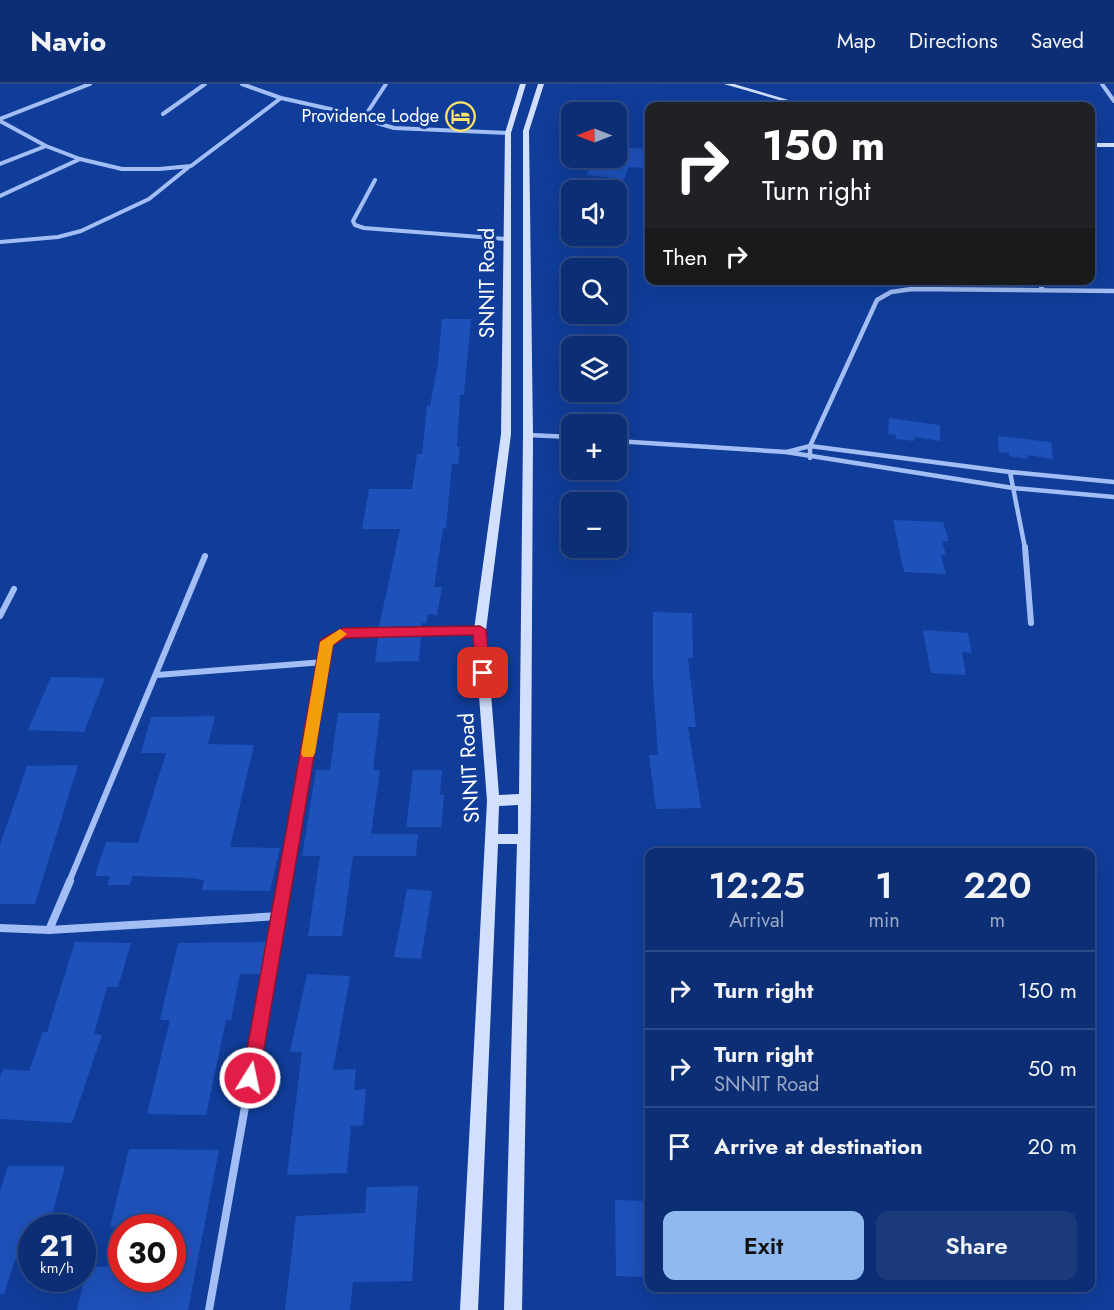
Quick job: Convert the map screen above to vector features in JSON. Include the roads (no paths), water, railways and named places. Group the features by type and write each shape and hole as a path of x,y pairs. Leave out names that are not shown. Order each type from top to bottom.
{"street":[{"path":"0,120 90,84"},
{"path":"163,114 205,84"},
{"path":"242,84 281,98 404,129 508,133"},
{"path":"363,119 386,84"},
{"name":"SNNIT Road","path":"469,1310 493,801 480,630 506,434 508,133 524,84"},
{"name":"SNNIT Road","path":"513,1310 525,799 528,435 526,131 540,84"},
{"path":"727,84 792,102"},
{"path":"1103,85 1114,87"},
{"path":"1103,85 1114,101"},
{"path":"0,242 58,237 81,231 149,199 281,98"},
{"path":"0,120 46,146 80,159 129,170 191,166"},
{"path":"1095,145 1114,145"},
{"path":"0,164 46,146"},
{"path":"0,196 80,159"},
{"path":"375,180 353,220 355,225 364,228 506,239"},
{"path":"506,273 527,273"},
{"path":"1040,285 1043,290"},
{"path":"810,458 810,446 877,300 891,292 912,289 1114,291"},
{"path":"506,292 527,292"},
{"path":"528,435 561,437"},
{"path":"627,442 786,452 810,458 1013,488 1114,497"},
{"path":"786,452 810,446 1010,472 1114,482"},
{"path":"1010,472 1024,537 1031,623"},
{"path":"49,930 205,556"},
{"path":"0,616 14,589"},
{"path":"209,1310 327,642 343,633 480,630"},
{"path":"157,675 324,662"},
{"path":"493,801 525,799"},
{"path":"492,839 524,839"},
{"path":"0,928 49,930 279,916"}],"place":[{"name":"Providence Lodge","path":"460,116"}]}
